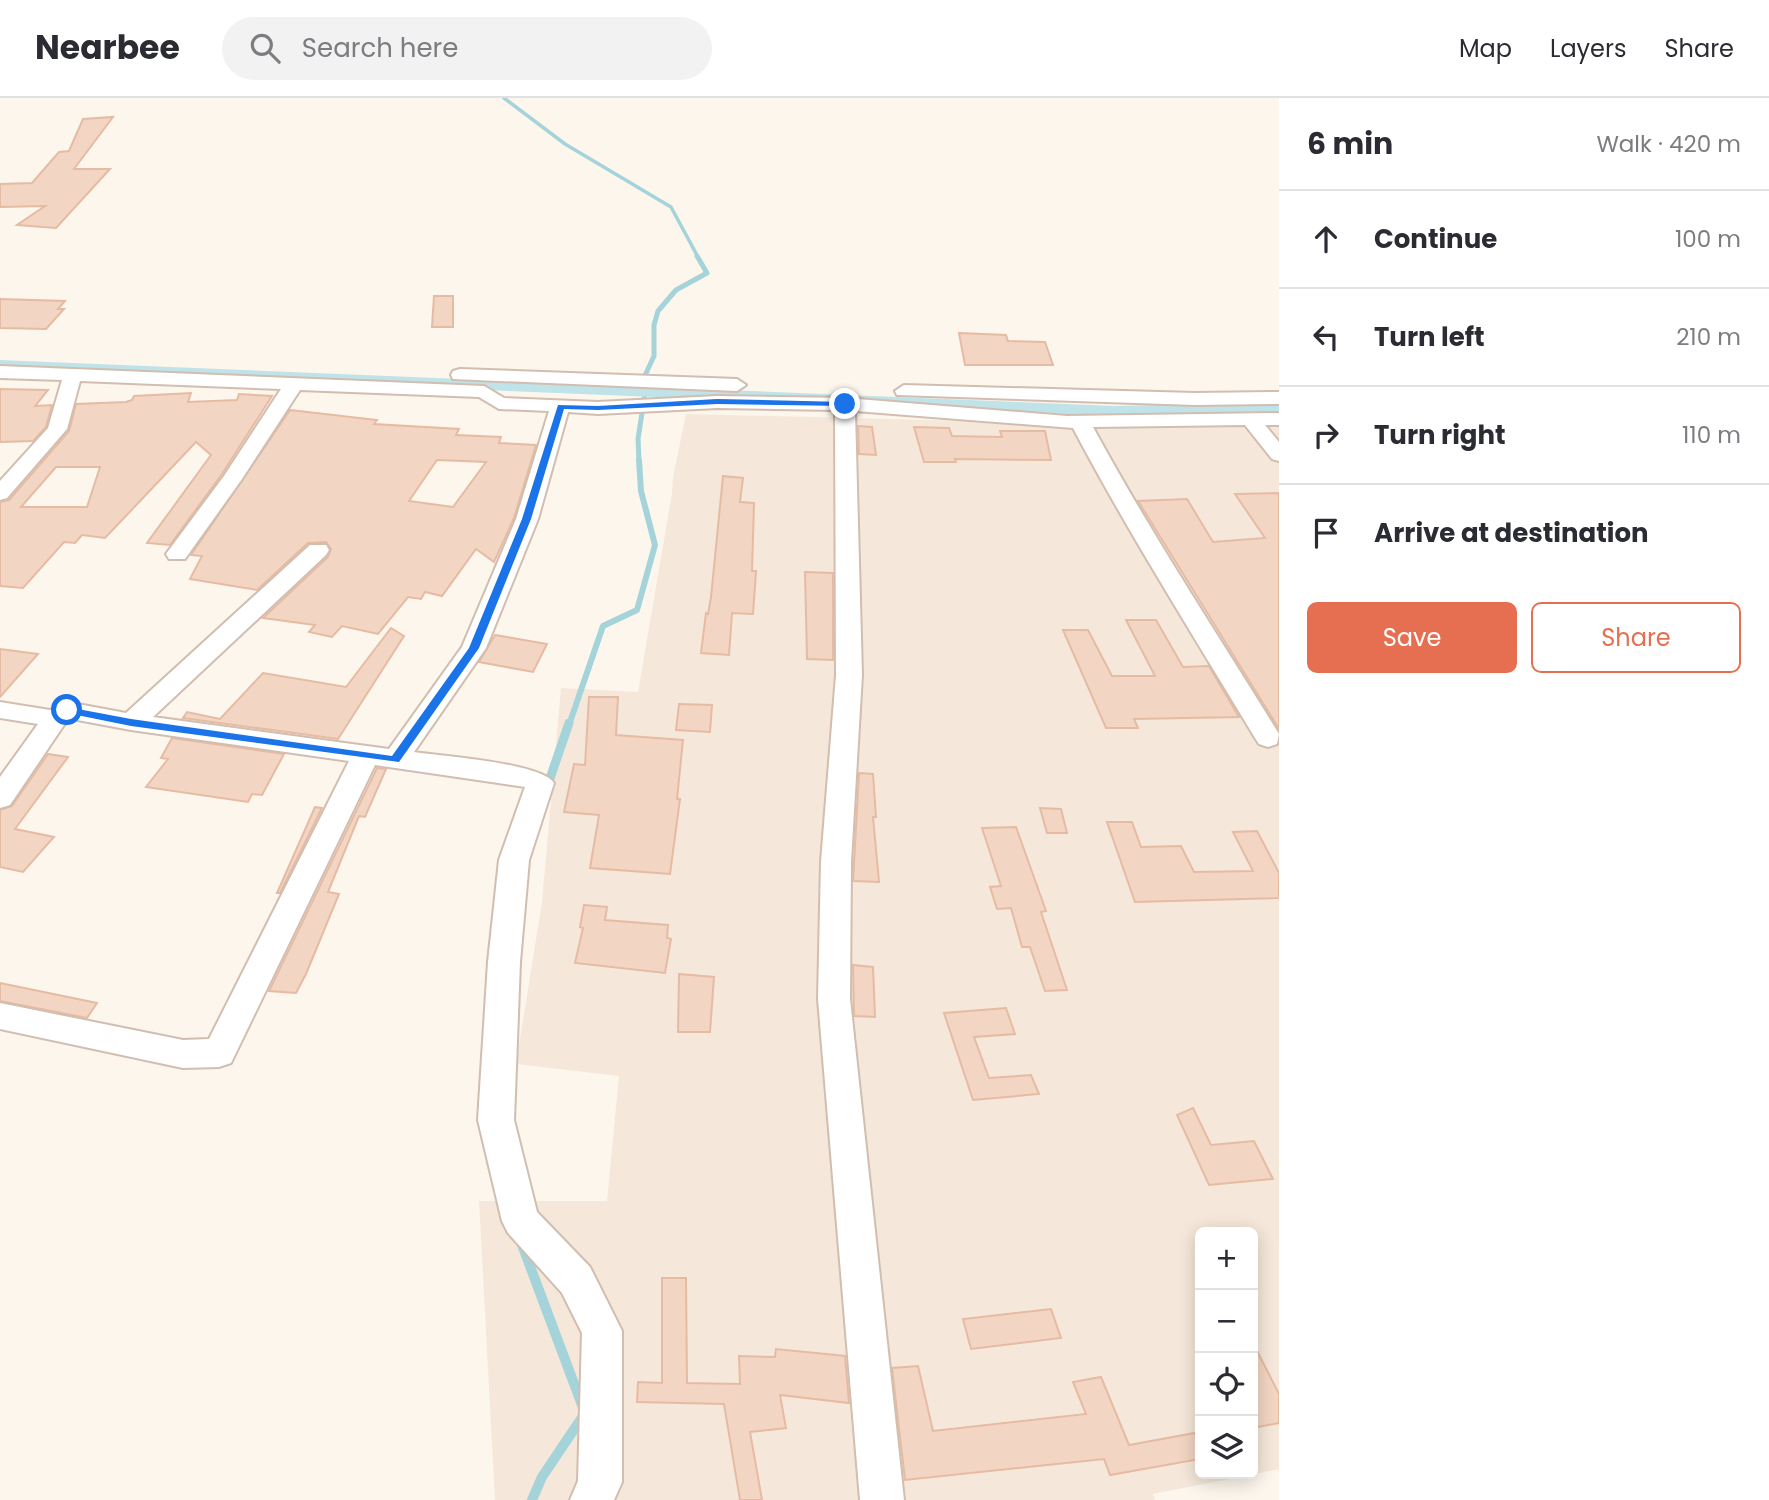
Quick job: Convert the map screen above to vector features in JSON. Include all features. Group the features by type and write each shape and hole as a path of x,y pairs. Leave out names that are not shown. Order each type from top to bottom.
{"street":[{"path":"0,358 1014,395 1279,398"},
{"path":"0,372 484,392 499,403 598,408 717,402 845,404 1080,422 1279,419"},
{"path":"0,494 57,429 73,373"},
{"path":"177,554 232,479 294,384"},
{"path":"845,404 849,675 836,862 834,999 882,1500"},
{"path":"0,1016 183,1054 219,1053 380,757 474,648 527,519 560,406"},
{"path":"1250,419 1279,455"},
{"path":"1080,422 1131,517 1159,558 1268,738"},
{"path":"131,722 318,550"},
{"path":"0,710 55,719"},
{"path":"0,798 55,719 67,710 131,722 526,777 540,783 514,860 504,962 496,1120 521,1221 576,1280 602,1331 600,1482 592,1500"}],"shaded area":[{"path":"686,414 1051,423 1279,425 1279,1469 1258,1473 1258,1227 1195,1227 1195,1479 1229,1479 1153,1494 1155,1500 495,1500 479,1201 607,1201 619,1076 516,1064 542,902 561,688 638,692"}],"building":[{"path":"113,117 74,169 110,169 56,228 17,225 45,206 0,207 0,184 32,183 59,152 69,151 83,119"},
{"path":"434,296 453,296 453,327 432,327"},
{"path":"0,299 65,301 58,309 64,309 46,329 0,328"},
{"path":"959,333 1006,335 1008,341 1045,342 1053,365 965,365"},
{"path":"0,389 48,390 35,406 52,405 46,427 33,441 0,442"},
{"path":"191,393 188,402 237,400 239,394 272,396 222,474 170,545 147,543 211,455 196,442 105,538 82,535 75,543 64,542 23,588 0,586 0,502 9,500 69,431 76,404 126,402 134,396","holes":["56,467 100,467 87,507 21,507"]},
{"path":"290,410 377,420 374,424 459,429 456,435 501,437 499,443 536,445 514,518 494,562 476,549 442,596 425,592 421,599 408,597 378,634 342,626 332,637 309,632 315,625 263,618 328,557 331,549 326,542 308,543 257,590 190,579 202,556 191,555","holes":["437,460 486,462 453,507 409,501"]},
{"path":"858,426 872,427 876,455 859,454"},
{"path":"914,427 949,428 952,436 1002,437 1000,431 1045,431 1051,460 955,459 956,462 924,462"},
{"path":"723,476 743,478 740,502 754,503 752,571 756,571 753,614 732,613 729,655 701,653 706,613 708,614 711,597"},
{"path":"1279,493 1279,729 1138,501 1187,499 1213,542 1265,538 1235,494"},
{"path":"805,572 833,573 833,660 807,659"},
{"path":"1126,620 1156,620 1183,667 1209,666 1239,717 1134,719 1138,728 1106,728 1063,630 1088,630 1112,676 1155,676"},
{"path":"391,628 404,636 338,739 183,718 187,712 220,719 263,673 346,687"},
{"path":"495,635 547,644 533,672 479,662"},
{"path":"0,649 38,654 0,697"},
{"path":"589,697 618,697 616,735 683,740 677,799 680,799 670,874 590,868 599,815 564,812 574,764 585,765"},
{"path":"679,704 712,705 710,732 676,730"},
{"path":"172,738 284,754 262,795 252,794 248,802 146,787 168,759 161,758"},
{"path":"48,754 68,757 15,829 54,837 23,872 0,867 0,810 12,806"},
{"path":"377,768 386,769 365,817 359,816 328,892 339,894 306,974 296,993 269,991"},
{"path":"859,773 873,774 876,817 873,817 879,882 853,881"},
{"path":"315,807 322,808 280,893 277,893"},
{"path":"1040,808 1061,809 1067,833 1047,833"},
{"path":"1107,822 1132,822 1141,847 1181,846 1194,872 1253,871 1233,832 1257,831 1279,873 1279,898 1135,902"},
{"path":"1016,827 1046,911 1041,912 1067,990 1045,991 1030,947 1022,947 1011,908 997,909 990,887 1001,886 982,828"},
{"path":"584,905 607,907 605,920 668,925 667,938 671,939 665,973 575,963 583,928 580,927"},
{"path":"853,965 873,967 875,1017 854,1016"},
{"path":"679,974 714,977 710,1032 678,1032"},
{"path":"0,983 97,1003 87,1018 0,1001"},
{"path":"1006,1008 1015,1034 974,1037 989,1078 1031,1075 1039,1094 973,1100 944,1013"},
{"path":"1193,1108 1211,1145 1254,1141 1273,1179 1209,1185 1177,1115"},
{"path":"662,1278 686,1278 687,1383 740,1384 739,1356 775,1357 776,1349 845,1356 849,1403 780,1395 786,1428 750,1432 762,1500 740,1500 724,1404 637,1402 638,1382 662,1383"},
{"path":"1051,1309 1061,1338 971,1349 963,1319"},
{"path":"1258,1353 1279,1394 1279,1423 1258,1427"},
{"path":"918,1366 933,1431 1086,1414 1073,1382 1101,1377 1129,1445 1195,1433 1195,1460 1110,1475 1104,1459 905,1480 892,1368"}],"waterway":[{"path":"504,98 565,144 671,207 698,257"},
{"path":"639,461 638,439 646,387 642,382 654,356 654,325 658,311 676,290 707,273 697,256"},
{"path":"0,365 1116,411 1279,407"},
{"path":"569,725 603,626 637,610 655,545 641,491 639,460"},
{"path":"546,790 569,723"},
{"path":"521,1242 585,1413 542,1477 532,1500"}],"route":[{"path":"67,710 131,722 395,760 474,648 527,519 560,406 598,408 717,402 845,404"}]}
